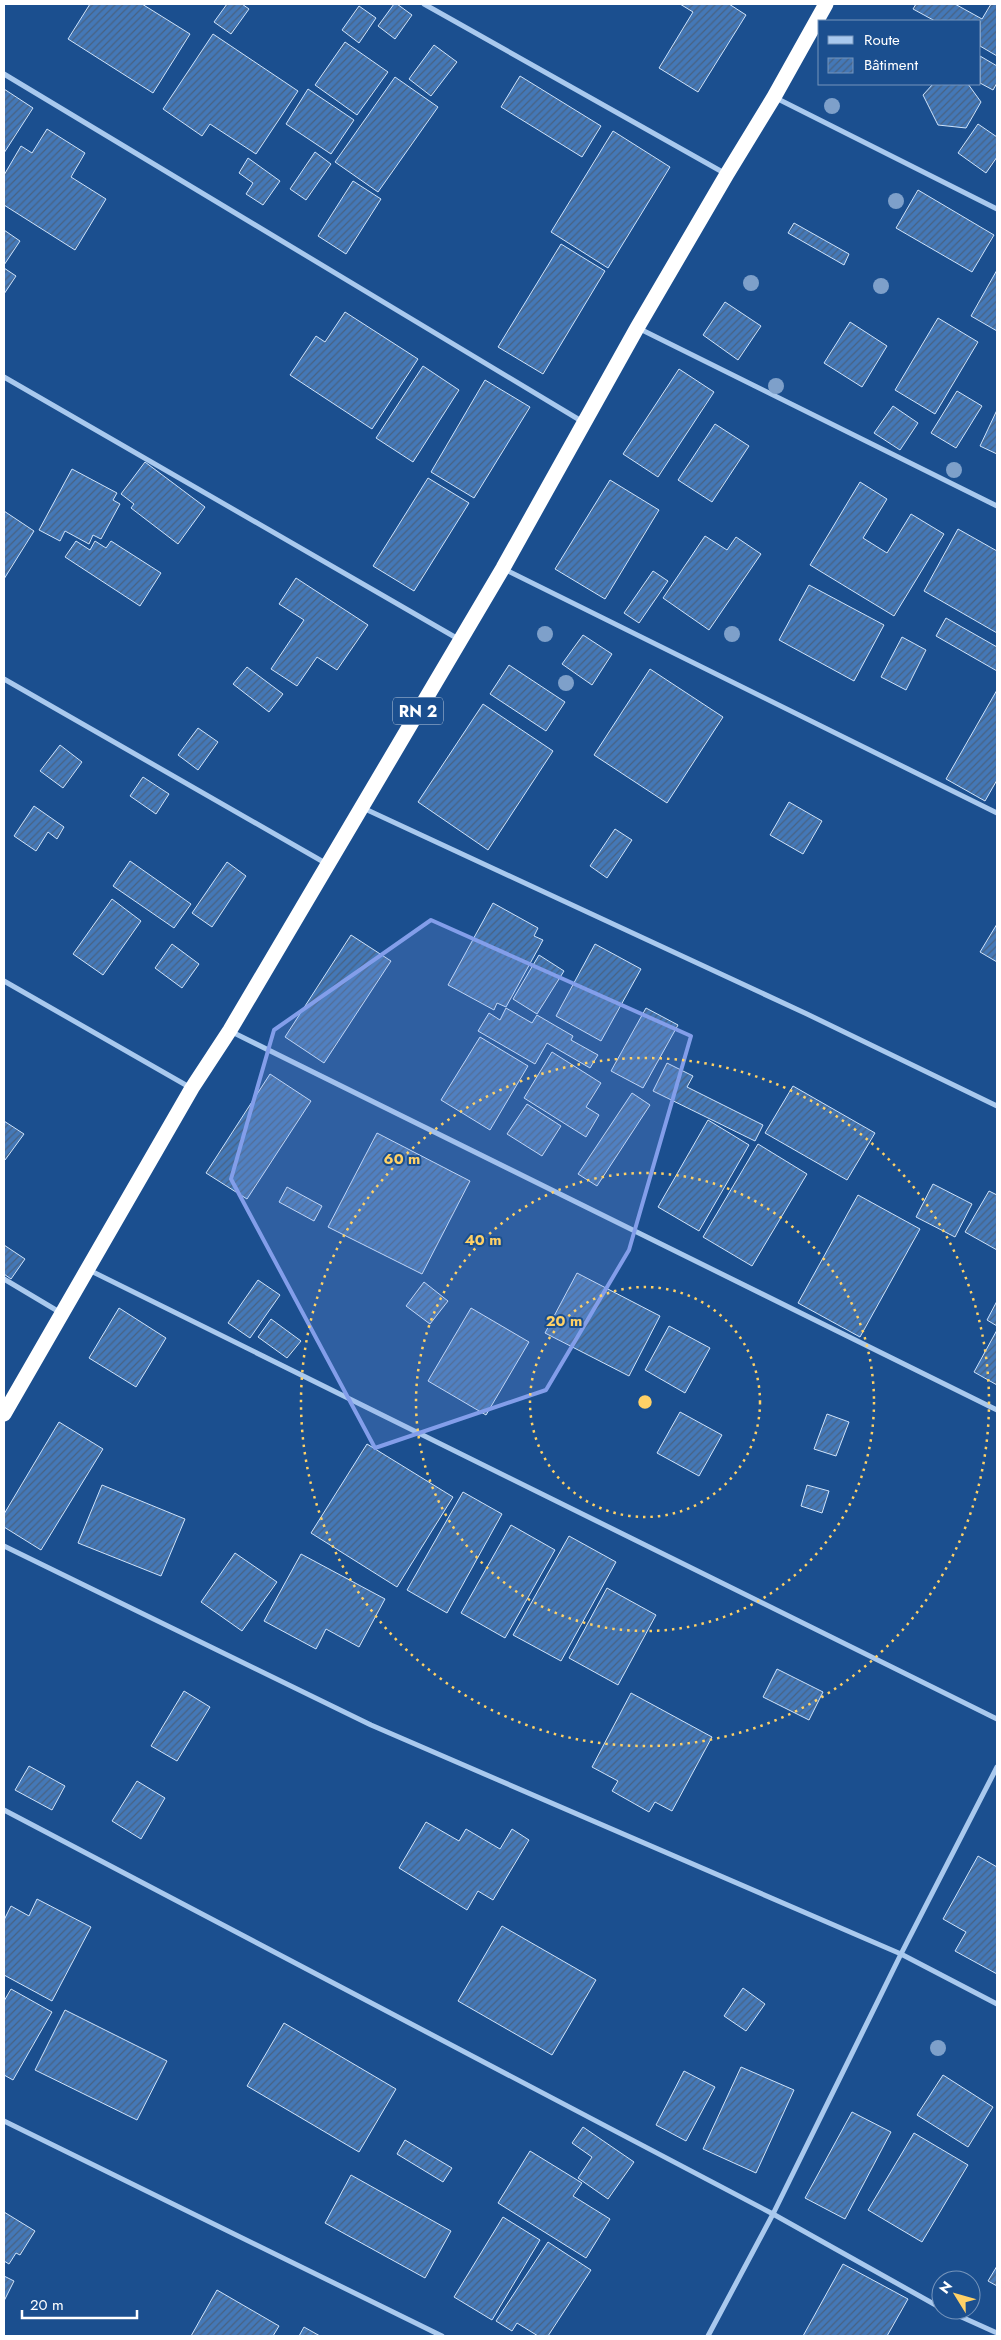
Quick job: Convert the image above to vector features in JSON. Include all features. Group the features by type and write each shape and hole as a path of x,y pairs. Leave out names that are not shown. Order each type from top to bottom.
{"highway":[{"name":"RN 2","path":"4,1414 86,1268 192,1088 230,1030 503,568 586,423 637,328 774,97 826,4"}],"street":[{"path":"424,4 727,174"},
{"path":"4,74 586,423"},
{"path":"774,97 997,209"},
{"path":"637,328 997,506"},
{"path":"4,377 460,640"},
{"path":"503,568 997,813"},
{"path":"4,679 328,864"},
{"path":"361,807 807,1014 997,1106"},
{"path":"4,981 192,1088"},
{"path":"230,1030 997,1410"},
{"path":"86,1268 997,1719"},
{"path":"4,1279 61,1313"},
{"path":"4,1546 371,1725 901,1954 997,2004"},
{"path":"708,2336 773,2214 901,1954 997,1767"},
{"path":"4,1810 773,2214 931,2302"},
{"path":"4,2121 442,2336"},
{"path":"968,2320 997,2333"}],"highlighted area":[{"path":"431,920 691,1036 629,1250 546,1390 375,1448 231,1179 274,1030"}],"building":[{"path":"90,4 142,4 190,34 153,93 68,39"},
{"path":"227,4 242,4 249,9 231,34 214,22"},
{"path":"394,4 397,4 412,15 395,39 378,26"},
{"path":"680,4 729,4 746,15 698,92 659,68 693,12"},
{"path":"916,4 955,4 982,19 991,4 997,4 997,56 981,47 981,20 933,20 913,9"},
{"path":"359,6 376,18 359,43 342,30"},
{"path":"213,34 298,91 256,154 210,124 202,136 163,109"},
{"path":"345,42 388,72 357,115 315,85"},
{"path":"434,45 457,62 431,96 409,79"},
{"path":"981,57 997,66 997,83 993,90 981,84"},
{"path":"520,76 601,126 582,157 501,107"},
{"path":"395,77 438,107 378,192 335,162"},
{"path":"932,85 969,85 981,102 966,128 938,125 923,95"},
{"path":"4,89 33,108 4,153"},
{"path":"308,89 354,120 331,154 286,124"},
{"path":"978,124 997,137 997,157 986,173 958,153"},
{"path":"47,129 85,153 71,177 106,199 75,250 4,205 4,175 21,146 32,153"},
{"path":"613,131 670,167 608,268 551,232"},
{"path":"315,152 331,164 306,200 290,189"},
{"path":"248,158 280,181 263,205 246,194 253,183 239,173"},
{"path":"353,181 381,199 346,254 318,236"},
{"path":"918,190 994,235 972,272 896,228"},
{"path":"794,223 849,254 844,265 788,233"},
{"path":"4,230 20,241 4,265"},
{"path":"561,244 605,271 543,374 498,347"},
{"path":"4,268 16,276 4,294"},
{"path":"997,270 997,331 971,316"},
{"path":"725,302 761,326 738,360 703,335"},
{"path":"345,312 418,359 372,429 290,375 316,336 325,342"},
{"path":"938,318 978,342 935,414 895,390"},
{"path":"850,322 887,346 862,387 824,363"},
{"path":"423,366 459,390 413,462 376,438"},
{"path":"679,369 714,392 658,477 623,454"},
{"path":"485,380 530,407 474,498 431,472"},
{"path":"957,391 982,406 956,448 931,433"},
{"path":"893,406 918,423 900,450 874,433"},
{"path":"997,410 997,454 980,446"},
{"path":"715,424 749,446 712,502 678,480"},
{"path":"145,462 205,507 178,544 131,508 134,504 121,494"},
{"path":"72,469 117,493 113,500 120,504 101,539 93,535 89,544 65,531 60,541 39,530"},
{"path":"428,478 469,503 414,591 373,566"},
{"path":"610,480 659,510 605,599 555,569"},
{"path":"860,482 887,499 863,538 887,553 911,514 944,534 894,616 810,565"},
{"path":"4,511 34,531 4,579"},
{"path":"958,529 997,551 997,633 924,591"},
{"path":"705,536 727,550 736,537 761,554 709,630 663,598"},
{"path":"76,541 90,550 95,541 106,548 111,541 161,573 140,606 65,557"},
{"path":"653,571 668,581 639,623 624,613"},
{"path":"296,578 368,625 337,670 317,657 297,686 271,669 304,620 279,604"},
{"path":"809,585 884,625 854,681 779,640"},
{"path":"946,618 997,647 997,671 936,636"},
{"path":"583,635 612,654 592,685 562,664"},
{"path":"902,637 926,650 906,690 881,677"},
{"path":"509,665 565,702 546,731 490,694"},
{"path":"247,667 283,694 269,712 233,684"},
{"path":"650,669 723,717 667,803 594,755"},
{"path":"997,690 997,780 985,801 946,779"},
{"path":"483,704 553,751 488,850 418,802"},
{"path":"198,728 218,742 198,770 178,755"},
{"path":"60,745 82,762 63,788 40,771"},
{"path":"143,777 169,794 156,814 130,796"},
{"path":"789,802 822,821 803,854 770,835"},
{"path":"34,806 64,827 57,839 48,832 36,851 14,836"},
{"path":"615,829 632,840 607,878 590,866"},
{"path":"130,861 191,904 174,928 113,886"},
{"path":"227,862 246,876 212,927 192,913"},
{"path":"112,899 141,921 103,975 73,954"},
{"path":"493,903 538,928 534,936 543,940 506,1007 497,1003 494,1010 448,985"},
{"path":"997,924 997,962 980,952"},
{"path":"351,935 391,961 324,1063 285,1037"},
{"path":"172,944 199,964 182,988 155,968"},
{"path":"595,944 641,969 601,1041 556,1016"},
{"path":"539,955 564,971 537,1014 513,999"},
{"path":"506,1008 532,1023 537,1015 573,1036 571,1040 598,1055 590,1068 547,1043 535,1064 478,1031 489,1013 500,1020"},
{"path":"646,1008 678,1025 643,1088 611,1071"},
{"path":"480,1037 528,1066 490,1130 441,1100"},
{"path":"552,1052 601,1083 586,1107 599,1115 586,1137 524,1098"},
{"path":"667,1063 693,1076 687,1087 763,1125 755,1141 653,1091"},
{"path":"270,1074 311,1101 247,1199 206,1173"},
{"path":"793,1086 875,1133 847,1180 765,1133"},
{"path":"632,1093 650,1105 597,1186 578,1174"},
{"path":"527,1104 561,1126 542,1156 507,1134"},
{"path":"708,1120 749,1145 699,1231 658,1207"},
{"path":"4,1121 24,1134 5,1160 4,1159"},
{"path":"377,1133 470,1181 422,1274 328,1227"},
{"path":"758,1144 807,1174 752,1266 703,1237"},
{"path":"933,1184 972,1204 955,1237 916,1217"},
{"path":"287,1187 322,1206 314,1221 279,1202"},
{"path":"989,1191 997,1195 997,1250 965,1232"},
{"path":"858,1195 920,1229 860,1337 798,1303"},
{"path":"4,1245 25,1259 11,1279 4,1274"},
{"path":"577,1273 660,1316 629,1376 545,1333"},
{"path":"258,1280 280,1295 250,1338 228,1323"},
{"path":"424,1282 448,1301 430,1324 406,1306"},
{"path":"997,1301 997,1326 987,1320"},
{"path":"119,1308 166,1338 136,1387 89,1358"},
{"path":"471,1308 529,1342 486,1415 428,1381"},
{"path":"271,1319 301,1341 287,1358 258,1337"},
{"path":"669,1326 710,1348 685,1393 645,1370"},
{"path":"997,1330 997,1385 974,1372"},
{"path":"680,1412 722,1435 699,1476 657,1453"},
{"path":"827,1414 849,1422 836,1456 814,1449"},
{"path":"59,1422 103,1449 41,1550 4,1527 4,1514"},
{"path":"367,1444 453,1497 397,1587 311,1533"},
{"path":"102,1485 185,1519 161,1576 78,1543"},
{"path":"807,1485 829,1491 822,1513 801,1506"},
{"path":"463,1492 502,1514 447,1613 407,1590"},
{"path":"511,1525 555,1550 505,1638 461,1613"},
{"path":"569,1536 616,1562 561,1661 513,1635"},
{"path":"235,1553 277,1582 242,1631 201,1602"},
{"path":"301,1554 385,1599 359,1647 326,1629 316,1649 264,1621"},
{"path":"607,1588 656,1615 618,1685 569,1658"},
{"path":"777,1669 823,1692 809,1720 763,1697"},
{"path":"184,1691 210,1707 177,1761 151,1746"},
{"path":"631,1693 712,1737 672,1811 655,1802 649,1812 612,1791 618,1781 592,1767"},
{"path":"29,1766 65,1786 52,1810 15,1790"},
{"path":"137,1781 165,1798 141,1839 112,1821"},
{"path":"426,1822 459,1841 466,1829 500,1849 512,1829 529,1840 493,1900 478,1891 467,1910 399,1868"},
{"path":"978,1856 997,1867 997,1974 955,1951 966,1932 943,1919"},
{"path":"37,1899 91,1927 52,2001 4,1975 4,1920 11,1906 29,1916"},
{"path":"502,1926 596,1980 552,2055 458,2001"},
{"path":"743,1988 765,2004 746,2031 724,2016"},
{"path":"11,1989 52,2012 13,2080 4,2075 4,2001"},
{"path":"65,2010 167,2061 137,2120 35,2070"},
{"path":"284,2023 396,2089 359,2152 247,2086"},
{"path":"741,2067 794,2090 756,2173 703,2149"},
{"path":"684,2071 715,2087 686,2141 656,2125"},
{"path":"943,2075 993,2107 968,2147 917,2115"},
{"path":"852,2112 891,2132 845,2219 805,2198"},
{"path":"583,2127 634,2162 608,2199 578,2178 592,2157 572,2143"},
{"path":"914,2133 968,2165 922,2242 868,2210"},
{"path":"405,2140 452,2168 443,2182 397,2154"},
{"path":"530,2151 582,2183 573,2196 610,2219 586,2258 498,2203"},
{"path":"351,2175 451,2231 425,2278 325,2223"},
{"path":"4,2212 35,2231 20,2255 16,2253 9,2264 4,2261"},
{"path":"503,2217 540,2240 492,2320 454,2297"},
{"path":"548,2242 591,2270 548,2336 538,2336 517,2323 512,2331 496,2321"},
{"path":"843,2264 908,2299 887,2336 803,2336"},
{"path":"997,2266 997,2286 988,2281"},
{"path":"4,2276 14,2281 4,2301"},
{"path":"217,2290 279,2326 273,2336 191,2336"},
{"path":"304,2327 320,2336 299,2336"}]}
